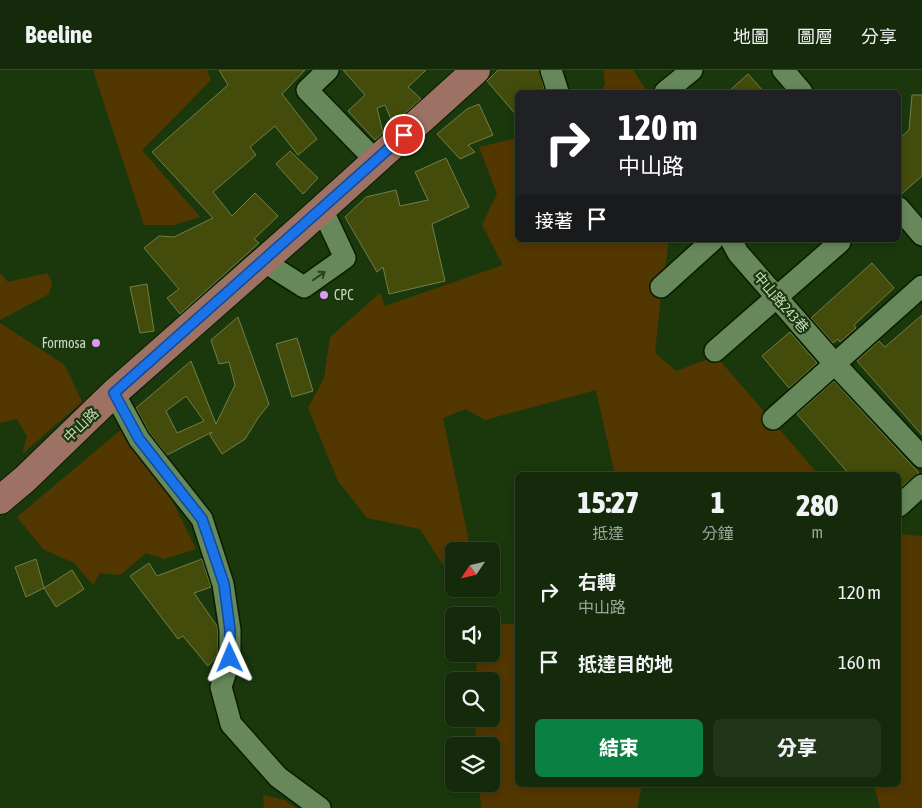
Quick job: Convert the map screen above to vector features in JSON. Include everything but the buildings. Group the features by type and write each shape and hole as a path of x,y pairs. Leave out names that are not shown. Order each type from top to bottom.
{"main road":[{"name":"中山路","path":"0,500 26,479 114,393 476,70"}],"street":[{"path":"328,70 307,90 376,161"},
{"path":"551,70 557,90"},
{"path":"667,90 692,70"},
{"path":"783,70 800,90"},
{"path":"264,261 304,287 345,258 322,209"},
{"path":"901,210 922,236"},
{"path":"660,287 711,242"},
{"name":"中山路243巷","path":"732,242 738,253 834,363 922,457"},
{"path":"716,351 840,242"},
{"path":"773,419 922,286"},
{"path":"114,393 139,439 202,519 224,584 230,630 230,658 221,687 231,724 278,777 320,808"},
{"path":"901,504 922,486"}],"shaded area":[{"path":"93,70 207,70 211,80 142,150 200,217 174,225 144,225"},
{"path":"603,70 633,70 646,90 601,90 605,85"},
{"path":"515,138 515,242 669,242 655,353 676,371 716,356 816,472 614,472 596,390 485,420 466,409 443,418 469,542 445,542 445,564 443,565 420,529 367,518 338,481 308,408 324,378 330,337 380,293 385,306 503,265 482,225 497,194 479,147"},
{"path":"0,273 8,282 47,273 52,282 49,294 0,320"},
{"path":"0,323 65,365 82,402 22,454 27,436 17,419 0,423"},
{"path":"122,429 169,494 196,549 164,559 146,553 120,575 100,573 93,585 74,563 43,549 17,517"},
{"path":"901,534 922,536 922,808 880,808 875,787 901,787"},
{"path":"500,623 515,625 515,787 642,787 637,808 481,808 480,792 500,792 500,737 476,737 475,727 500,727 500,672 476,672 477,662 500,662"},
{"path":"263,795 284,800 296,808 264,808"}],"place":[{"name":"CPC","path":"324,295"},
{"name":"Formosa","path":"96,343"}],"route":[{"path":"230,658 230,630 224,584 202,519 139,439 114,393 404,135"}]}
